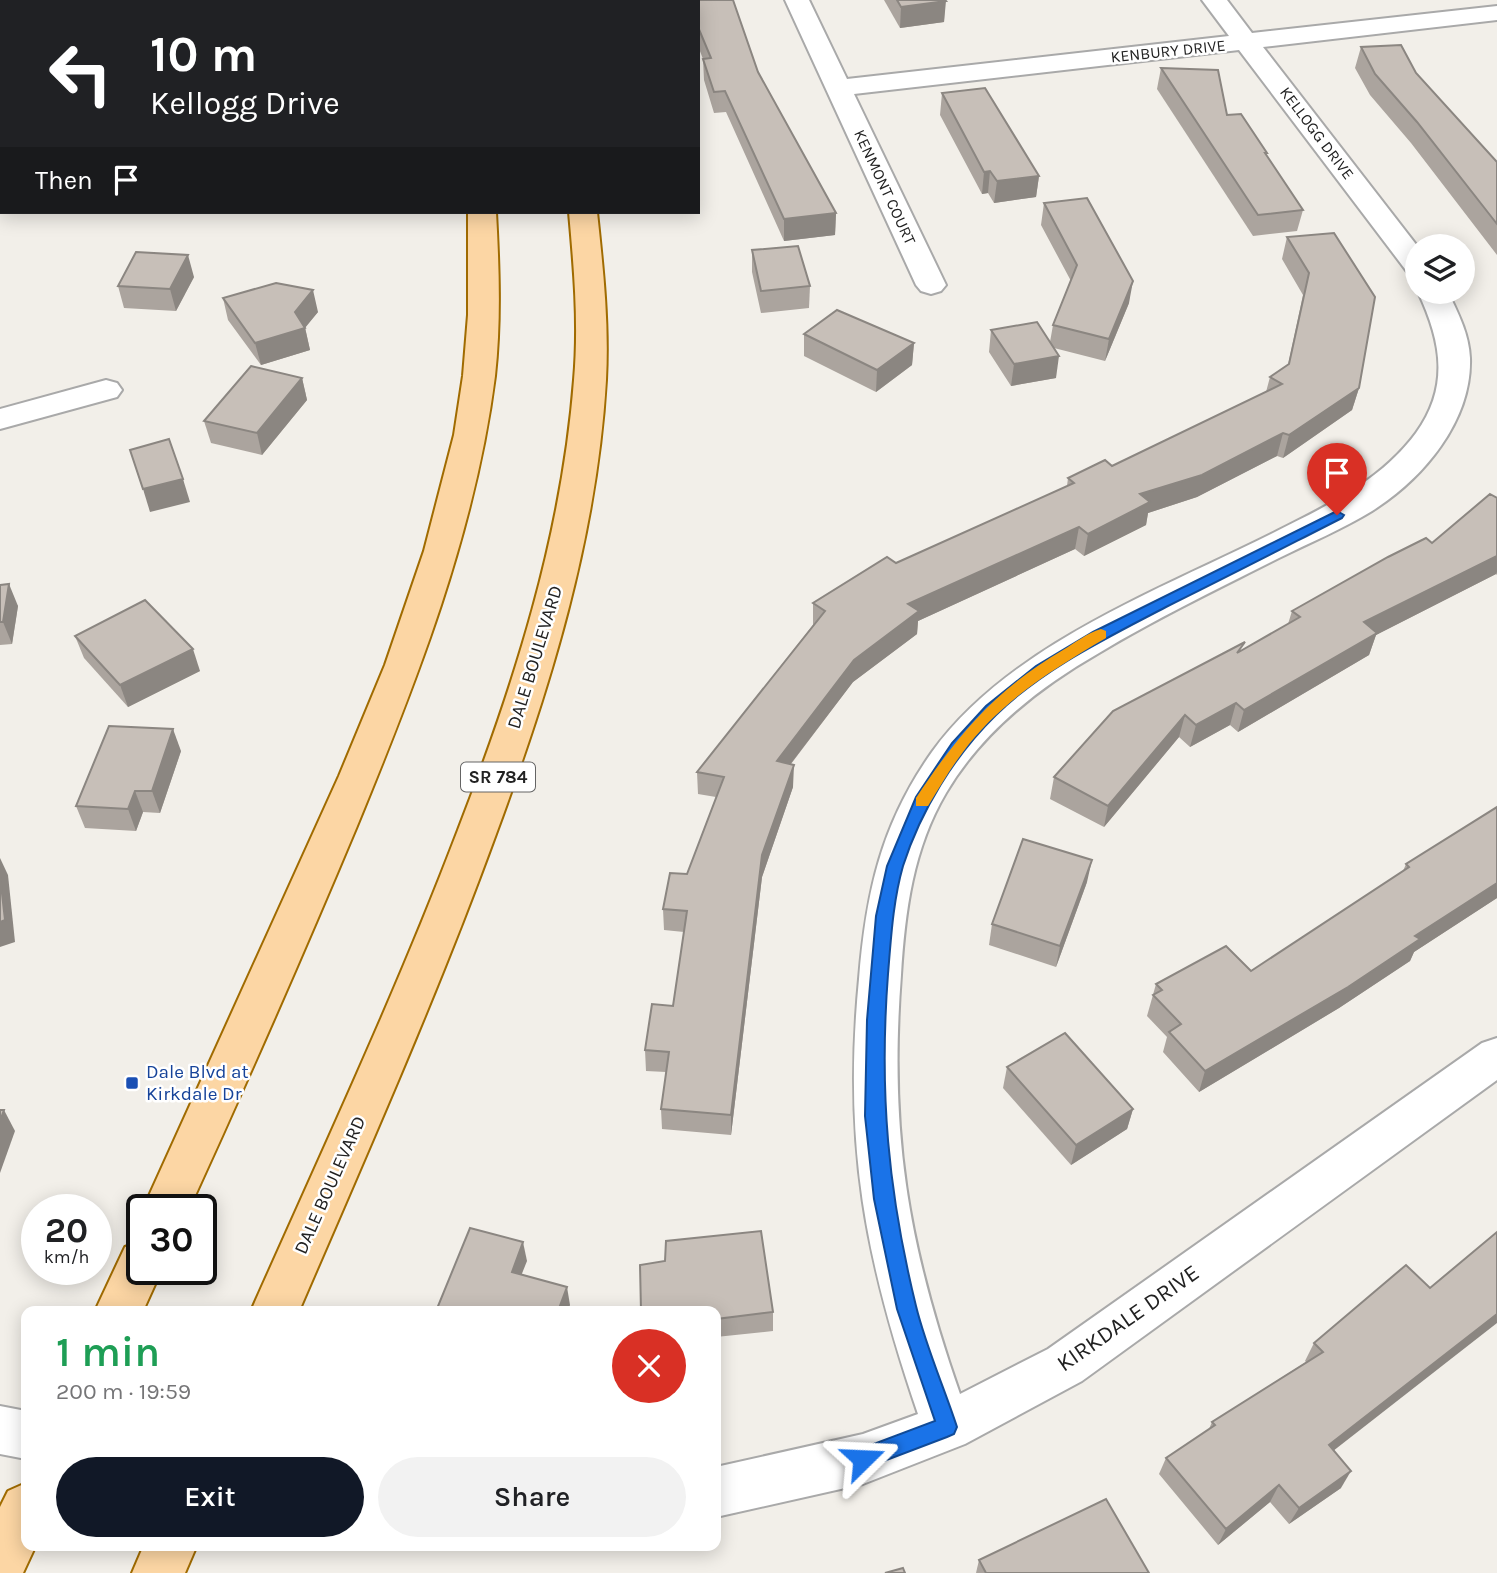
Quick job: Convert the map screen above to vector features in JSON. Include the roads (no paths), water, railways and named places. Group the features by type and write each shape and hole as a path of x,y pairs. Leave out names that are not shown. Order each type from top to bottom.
{"main road":[{"path":"173,1194 254,1020 382,720 428,594 466,455 479,375 484,271 482,214"},
{"name":"DALE BOULEVARD","path":"277,1306 424,971 493,793 537,662 563,566 582,457 591,357 590,266 583,214"},
{"path":"121,1306 131,1285"},
{"path":"0,1564 21,1520"},
{"path":"158,1573 168,1551"}],"street":[{"name":"KENMONT COURT","path":"797,0 931,285"},
{"name":"KELLOGG DRIVE","path":"1214,0 1405,250"},
{"name":"KENBURY DRIVE","path":"839,88 1497,13"},
{"path":"947,1427 907,1309 883,1199 874,1116 876,1020 884,916 895,866 924,797 958,747 991,710 1041,670 1098,636 1360,503 1391,482 1421,453 1441,421 1453,388 1454,348 1447,314 1441,304"},
{"path":"0,419 106,390"},
{"name":"KIRKDALE DRIVE","path":"721,1491 863,1459 947,1427 1065,1365 1497,1056"},
{"path":"0,1430 21,1434"}],"place":[{"name":"Dale Blvd at Kirkdale Dr","path":"132,1083"}]}
